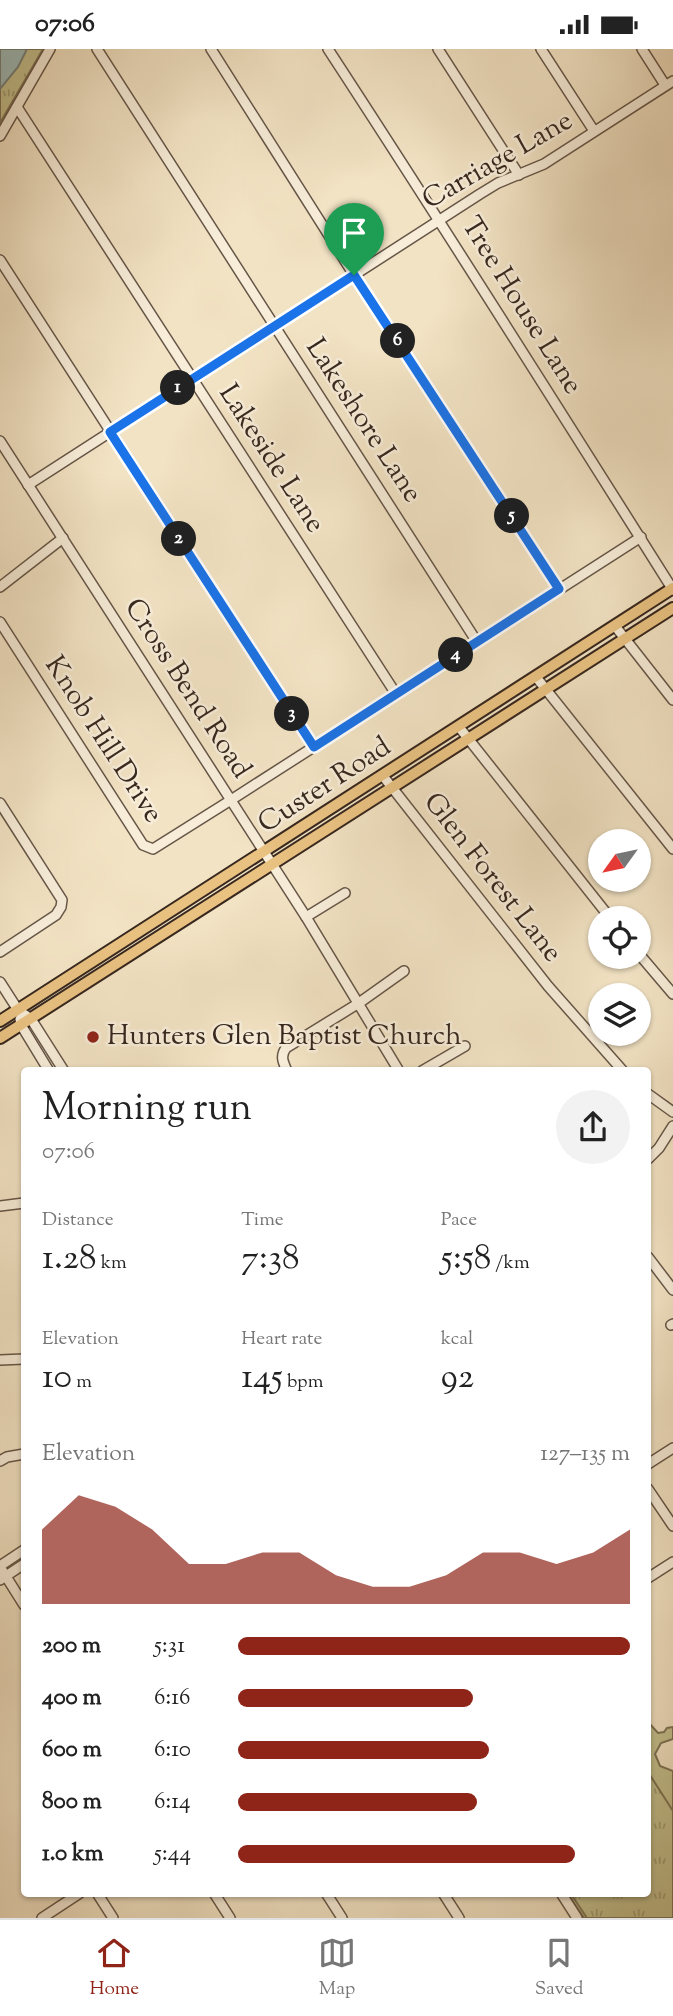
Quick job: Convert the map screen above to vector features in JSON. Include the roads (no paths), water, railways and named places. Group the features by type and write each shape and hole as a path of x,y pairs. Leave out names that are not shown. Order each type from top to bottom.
{"main road":[{"name":"Custer Road","path":"0,1021 673,589"},
{"name":"Custer Road","path":"0,1038 673,608"}],"street":[{"path":"0,136 50,49"},
{"name":"Lakeshore Lane","path":"97,49 477,642"},
{"path":"211,49 354,275 559,589"},
{"name":"Tree House Lane","path":"328,49 673,589"},
{"path":"438,49 519,175"},
{"path":"541,49 594,131"},
{"path":"642,49 669,83"},
{"name":"Carriage Lane","path":"28,485 439,220 498,183 544,164 669,83"},
{"name":"Lakeside Lane","path":"17,107 396,694"},
{"path":"0,260 314,747"},
{"name":"Cross Bend Road","path":"0,441 232,800 397,1067"},
{"name":"Knob Hill Drive","path":"0,622 144,845 156,848 641,537"},
{"path":"0,587 63,538"},
{"path":"615,626 673,701"},
{"path":"537,677 673,849"},
{"path":"459,727 601,906"},
{"name":"Glen Forest Lane","path":"383,776 548,986 619,1067"},
{"path":"0,803 62,899 61,908 56,915 0,951"},
{"path":"306,917 345,893"},
{"path":"651,968 673,995"},
{"path":"286,1067 282,1060 286,1048 359,1003 404,971"},
{"path":"0,982 18,1010 21,1025 47,1067"},
{"path":"18,1010 31,1019 61,1067"},
{"path":"429,1067 465,1046"},
{"path":"651,1096 673,1112"},
{"path":"651,1156 673,1126"},
{"path":"0,1206 21,1203"},
{"path":"651,1261 673,1290"},
{"path":"0,1360 21,1359"},
{"path":"651,1462 673,1448"},
{"path":"0,1461 21,1455"},
{"path":"651,1493 673,1526"},
{"path":"21,1552 0,1567 3,1578 21,1601"},
{"path":"651,1576 673,1562"},
{"path":"3,1578 21,1567"},
{"path":"42,1918 74,1897"},
{"path":"100,1897 113,1918"},
{"path":"217,1897 230,1918"},
{"path":"329,1897 342,1918"},
{"path":"446,1897 459,1918"},
{"path":"564,1897 577,1918"}],"water":[{"path":"0,49 27,49 18,67 0,89"}],"place":[{"name":"Hunters Glen Baptist Church","path":"93,1037"}]}
